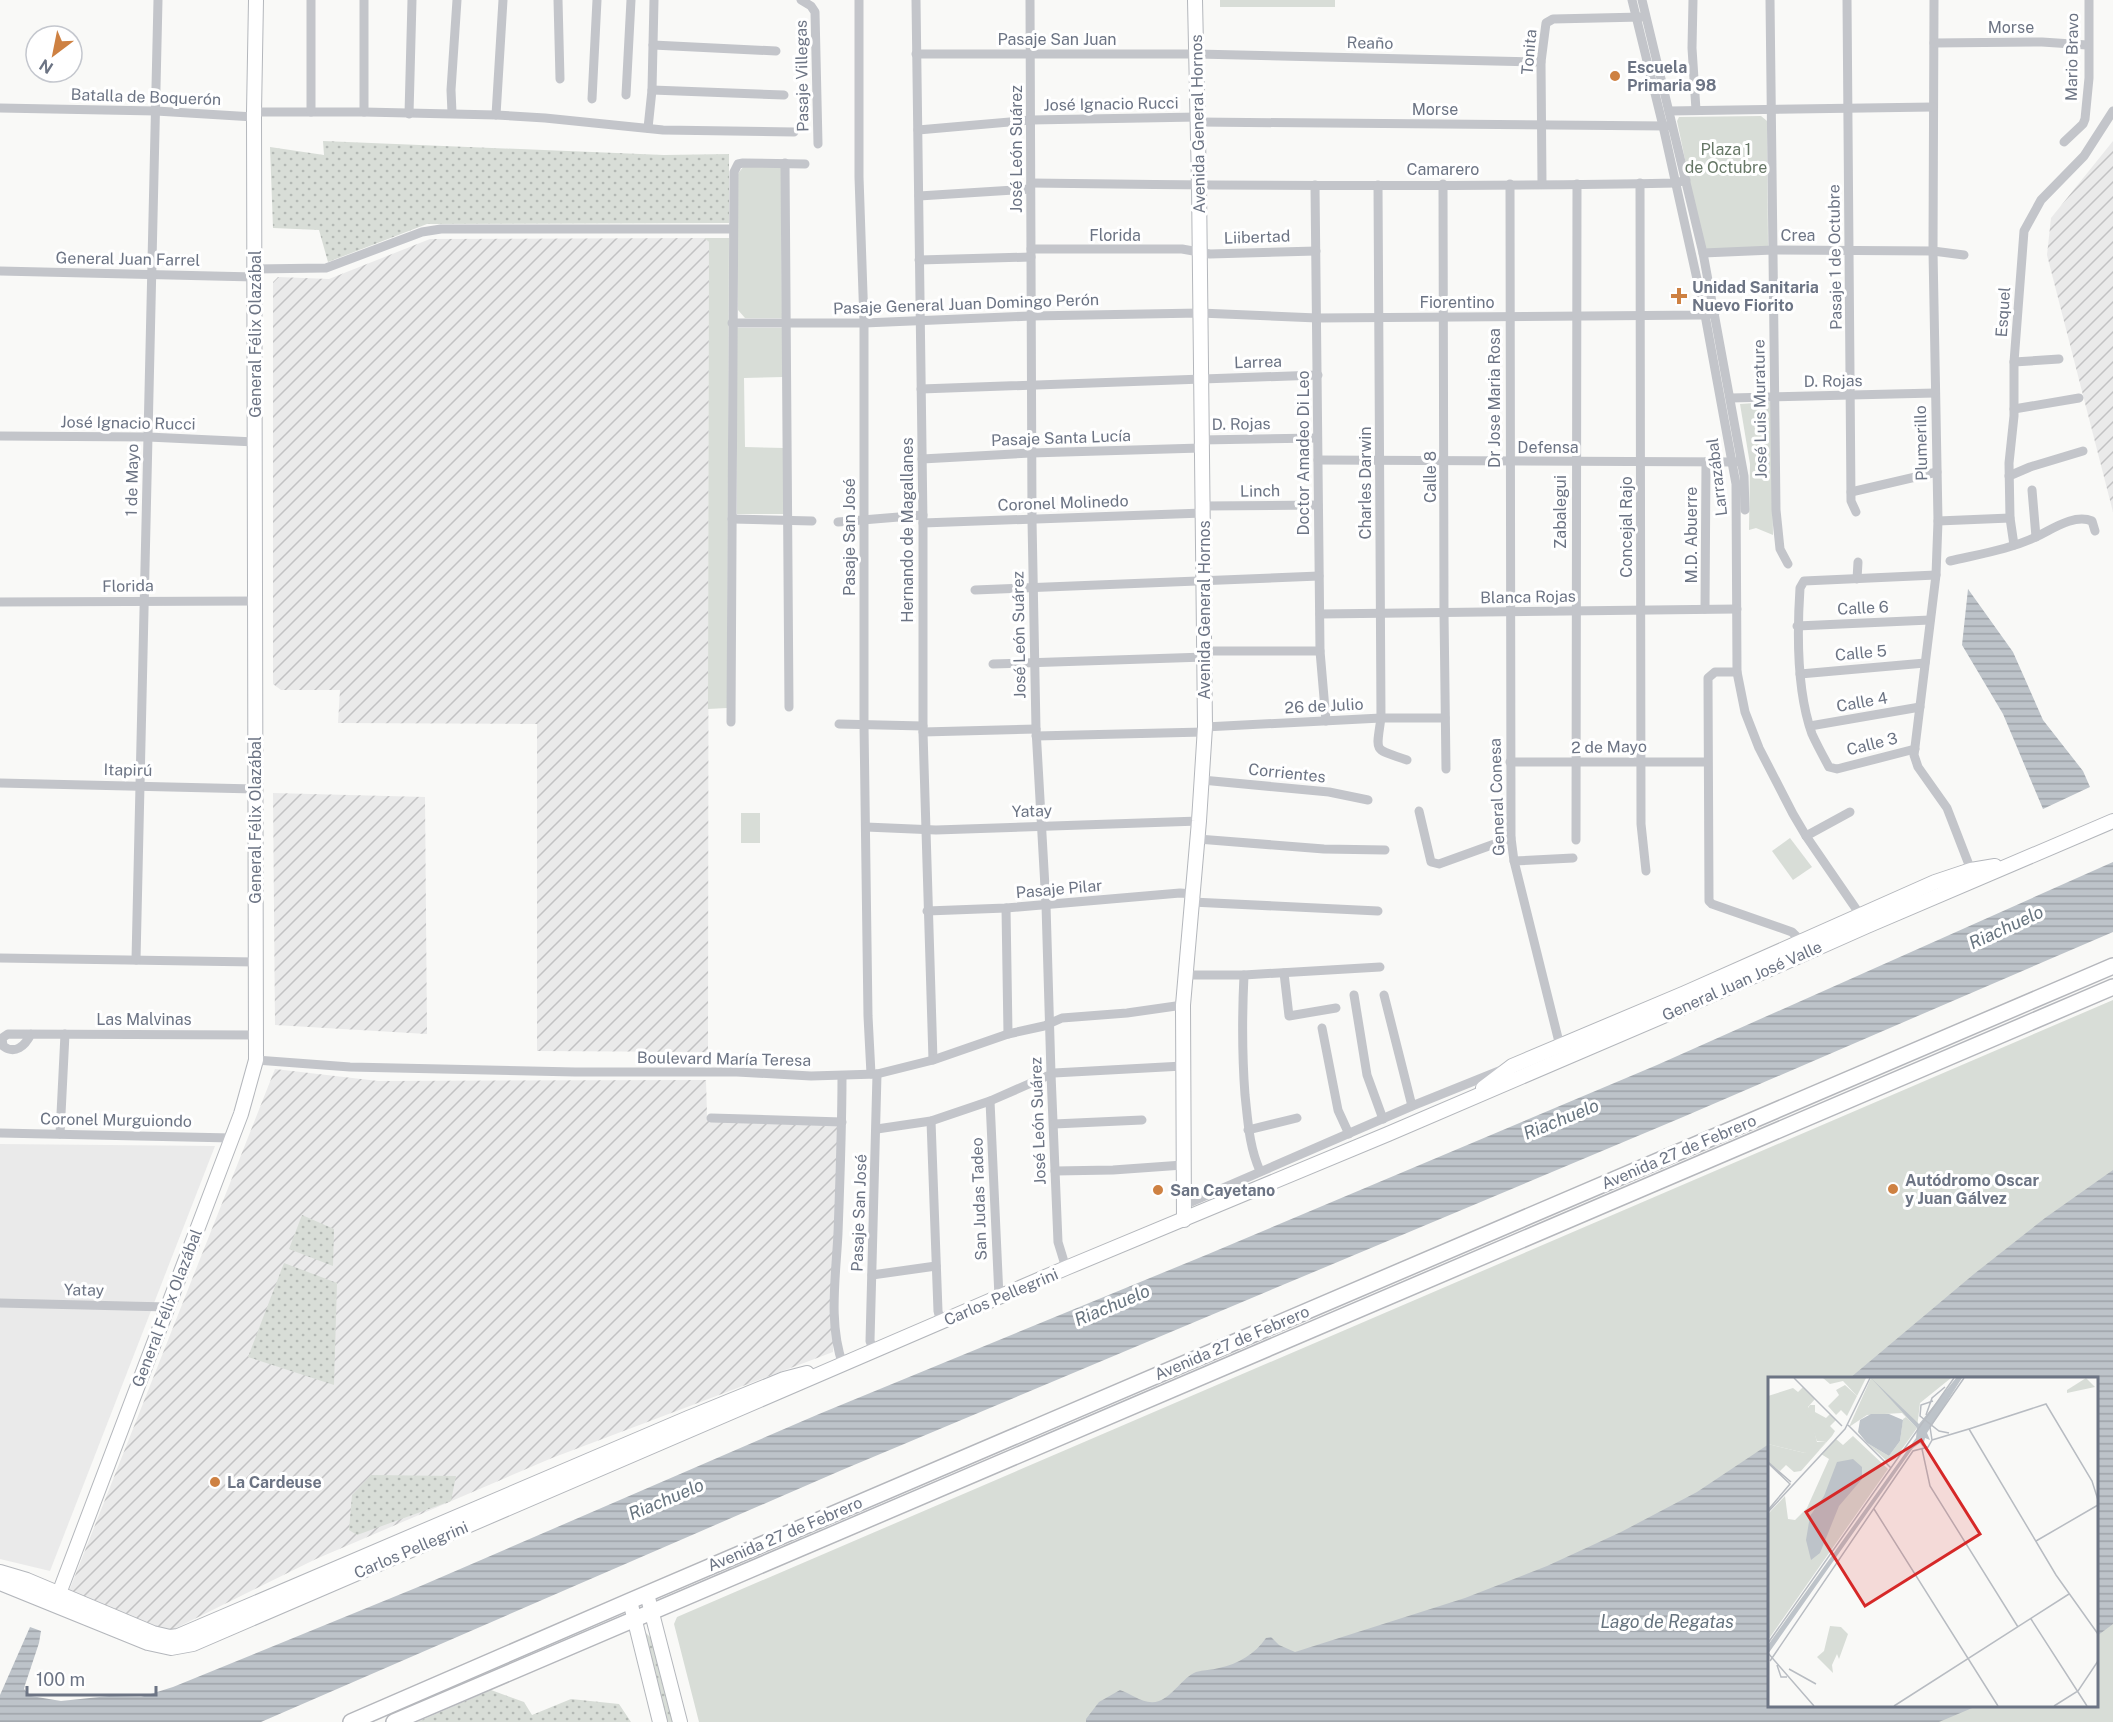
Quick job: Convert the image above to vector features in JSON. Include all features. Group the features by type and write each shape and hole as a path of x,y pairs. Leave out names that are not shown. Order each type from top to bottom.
{"main road":[{"name":"General Félix Olazábal","path":"57,1599 241,1114 256,1060 254,115 256,0"},
{"name":"Avenida General Hornos","path":"1184,1220 1183,1005 1205,730 1195,0"},
{"name":"General Juan José Valle","path":"1470,1098 1506,1069 1801,941 1864,921 2014,864 2113,821"},
{"name":"General Juan José Valle","path":"1184,1220 1678,1010 1864,921 1935,882 1971,870 2014,864"},
{"name":"Avenida 27 de Febrero","path":"351,1722 2113,966"},
{"name":"Avenida 27 de Febrero","path":"394,1722 2113,987"},
{"name":"Carlos Pellegrini","path":"0,1583 57,1599 163,1636 178,1636 784,1378 802,1373 818,1375 1184,1220"},
{"name":"Carlos Pellegrini","path":"0,1572 57,1599"},
{"path":"647,1594 680,1722"},
{"path":"630,1601 660,1722"}],"street":[{"name":"1 de Mayo","path":"136,960 158,0"},
{"path":"311,0 311,112"},
{"path":"364,0 364,112"},
{"path":"409,114 411,0"},
{"path":"452,113 451,90 457,0"},
{"path":"496,115 503,0"},
{"path":"558,0 560,79"},
{"path":"592,99 597,0"},
{"path":"626,95 631,0"},
{"path":"648,128 652,90 654,0"},
{"name":"Pasaje Villegas","path":"801,0 814,9 818,144"},
{"name":"Pasaje San José","path":"859,0 859,177 864,323 864,725 877,1129 870,1341 874,1352"},
{"name":"Hernando de Magallanes","path":"916,0 923,519 923,729 933,1060"},
{"name":"José León Suárez","path":"1030,0 1031,453 1036,732 1046,905 1058,1242 1066,1269"},
{"name":"Larrazábal","path":"1632,0 1641,17 1670,111 1668,126"},
{"name":"Larrazábal","path":"1642,0 1641,17 1731,398 1737,462 1737,672 1748,721 1806,836 1864,921"},
{"path":"1693,0 1692,48 1696,110"},
{"name":"José Luis Murature","path":"1770,0 1776,510 1780,549 1788,564"},
{"name":"Pasaje 1 de Octubre","path":"1847,0 1852,396 1851,501 1856,512"},
{"name":"Plumerillo","path":"1935,0 1933,251 1938,520 1936,575 1915,762 1947,808 1971,870"},
{"name":"Mario Bravo","path":"2064,142 2083,124 2085,119 2089,78 2088,0"},
{"name":"Tonita","path":"1542,184 1541,62 1545,27 1549,21 1641,17"},
{"name":"Morse","path":"1934,43 2042,42 2087,45"},
{"path":"653,45 776,51"},
{"name":"Pasaje San Juan","path":"916,54 1197,54"},
{"name":"Reaño","path":"1197,54 1541,62"},
{"path":"652,90 784,95"},
{"path":"1670,111 1933,106"},
{"name":"Batalla de Boquerón","path":"0,108 254,115 311,112 452,113 663,130 794,132"},
{"name":"Esquel","path":"2014,545 2010,518 2009,476 2023,238 2027,224 2041,200 2084,156 2113,111"},
{"name":"José Ignacio Rucci","path":"918,130 1031,120 1198,120"},
{"name":"Morse","path":"1198,120 1668,126"},
{"path":"731,722 732,323 735,168 743,163 805,164"},
{"path":"785,163 789,707"},
{"name":"Larrazábal","path":"1681,181 1703,253 1710,314 1737,462 1744,476 1744,510"},
{"name":"Camarero","path":"919,196 1030,186 1577,184 1681,181"},
{"name":"Concejal Rajo","path":"1640,183 1641,824 1646,871"},
{"name":"Calle 8","path":"1443,184 1446,769"},
{"name":"Dr Jose Maria Rosa","path":"1510,184 1510,612"},
{"name":"Zabalegui","path":"1576,840 1577,184"},
{"name":"Doctor Amadeo Di Leo","path":"1315,185 1320,651 1326,721"},
{"name":"Charles Darwin","path":"1378,185 1379,612 1382,718 1378,748 1407,760"},
{"name":"General Juan Farrel","path":"0,271 153,274 255,273 326,268 422,232 441,229 733,229"},
{"name":"Florida","path":"919,260 1031,253 1182,249 1200,253"},
{"name":"Crea","path":"1703,253 1773,250 1933,251 1964,255"},
{"name":"Liibertad","path":"1200,253 1316,251"},
{"name":"Pasaje General Juan Domingo Perón","path":"732,323 864,323 1031,316 1200,313"},
{"name":"Fiorentino","path":"1200,313 1317,318 1710,314"},
{"path":"2014,362 2059,359"},
{"name":"Larrea","path":"921,389 1317,375"},
{"name":"D. Rojas","path":"1731,398 1935,393"},
{"path":"2014,409 2079,398"},
{"name":"José Ignacio Rucci","path":"0,436 148,437 255,442"},
{"name":"D. Rojas","path":"1201,444 1317,438"},
{"name":"Pasaje Santa Lucía","path":"922,459 1201,444"},
{"path":"2009,476 2030,467 2083,451"},
{"name":"Defensa","path":"1318,460 1737,462"},
{"name":"M.D. Abuerre","path":"1705,609 1706,462"},
{"path":"1851,492 1937,472"},
{"path":"2032,490 2036,537"},
{"name":"Linch","path":"1203,510 1318,505"},
{"name":"Coronel Molinedo","path":"838,522 923,519 1032,520 1203,510"},
{"path":"1938,520 2010,518"},
{"path":"732,519 812,521"},
{"path":"1950,561 2014,545 2067,522 2089,519 2092,520 2095,531"},
{"path":"1857,579 1858,562"},
{"path":"1810,726 1800,674 1797,626 1800,588 1804,581 1936,575"},
{"path":"975,590 1319,576"},
{"name":"Florida","path":"0,603 255,600"},
{"name":"Blanca Rojas","path":"1320,614 1737,609"},
{"name":"General Conesa","path":"1510,612 1511,838 1514,861 1560,1046"},
{"name":"Calle 6","path":"1797,626 1930,620"},
{"path":"993,664 1320,651"},
{"name":"Calle 5","path":"1800,674 1925,663"},
{"path":"1737,672 1715,672 1708,678 1709,901 1792,932 1801,941"},
{"name":"Calle 4","path":"1810,726 1920,707"},
{"name":"26 de Julio","path":"839,724 1036,732 1205,730 1382,718 1445,718"},
{"name":"Calle 3","path":"1810,726 1829,767 1837,769 1915,749"},
{"name":"2 de Mayo","path":"1510,762 1707,762"},
{"name":"Corrientes","path":"1202,780 1329,792 1368,800"},
{"name":"Itapirú","path":"0,783 255,789"},
{"path":"1419,811 1431,862 1434,864 1511,838"},
{"path":"1806,836 1850,812"},
{"name":"Yatay","path":"866,826 927,830 1199,821"},
{"path":"1198,839 1324,849 1385,850"},
{"path":"1514,861 1573,858"},
{"name":"Pasaje Pilar","path":"927,911 1006,908 1180,893 1192,898 1378,911"},
{"path":"1006,908 1008,1034"},
{"path":"0,958 255,962"},
{"path":"1185,975 1244,975 1380,967"},
{"path":"1284,973 1289,1016 1336,1008"},
{"path":"1244,975 1242,1041 1248,1130 1251,1149 1260,1171"},
{"path":"1354,995 1367,1075 1383,1119"},
{"path":"1384,995 1412,1106"},
{"name":"Boulevard María Teresa","path":"256,1060 350,1067 575,1072 737,1072 842,1076 874,1074 933,1060 1062,1018 1127,1013 1183,1005"},
{"path":"1322,1028 1338,1110 1349,1134"},
{"name":"Las Malvinas","path":"31,1034 256,1035"},
{"path":"60,1134 65,1034"},
{"path":"877,1129 931,1121 990,1101 1051,1074 1183,1066"},
{"name":"General Juan José Valle","path":"1184,1205 1412,1106 1506,1069"},
{"path":"842,1076 835,1284 836,1341 843,1365"},
{"name":"San Judas Tadeo","path":"990,1101 999,1297"},
{"path":"711,1118 842,1122"},
{"path":"1248,1130 1297,1118"},
{"path":"1054,1124 1142,1120"},
{"path":"931,1121 938,1311 941,1323"},
{"name":"Coronel Murguiondo","path":"0,1133 232,1138"},
{"path":"1055,1171 1183,1165"},
{"path":"872,1275 936,1266"},
{"name":"Yatay","path":"0,1303 168,1307"}],"shaded area":[{"path":"2113,141 2113,512 2047,255 2051,218"},
{"path":"704,238 709,242 708,1052 537,1051 537,724 338,723 340,690 281,690 273,684 273,282 278,277 329,279 430,239"},
{"path":"273,793 425,797 427,1034 275,1025"},
{"path":"275,1069 378,1081 706,1080 707,1116 839,1119 833,1352 552,1458 316,1559 168,1632 69,1591"},
{"path":"0,1144 215,1146 50,1571 0,1559"}],"green space":[{"path":"1220,0 1335,0 1335,7 1220,7"},
{"name":"Plaza 1 de Octubre","path":"1761,116 1767,121 1768,246 1711,252 1703,246 1677,121 1679,117"},
{"path":"323,141 664,155 729,154 729,223 427,224 328,262 319,230 273,228 270,147 324,155"},
{"path":"743,167 781,167 782,318 745,318 738,310 737,175"},
{"path":"704,238 729,238 727,708 708,709 709,242"},
{"path":"737,328 782,328 783,377 744,378 745,447 784,448 784,514 737,514"},
{"path":"1771,402 1773,535 1756,528 1749,530 1750,464 1740,404"},
{"path":"741,813 760,813 760,843 741,843"},
{"path":"1790,838 1812,867 1793,880 1772,851"},
{"name":"Autódromo Oscar y Juan Gálvez","path":"2113,1000 2113,1722 699,1722 674,1624 677,1617"},
{"path":"302,1215 334,1229 333,1266 289,1249"},
{"path":"284,1263 337,1283 334,1385 248,1357"},
{"path":"371,1475 456,1476 451,1501 357,1535 349,1530 352,1495"},
{"path":"646,1633 651,1638 673,1722 666,1722 644,1636"},
{"path":"491,1690 524,1702 532,1715 571,1699 619,1704 631,1722 417,1722"}],"water":[{"path":"1968,589 2013,652 2043,720 2083,771 2090,787 2043,809 2003,714 1962,645"},
{"name":"Riachuelo","path":"2113,862 2113,932 1683,1117 842,1470 261,1722 0,1722 0,1695 30,1627 41,1631 24,1689 31,1696 61,1701 109,1696 141,1697 173,1687 423,1585 819,1414 1206,1255 1657,1065"},
{"path":"2113,1170 2113,1624 2098,1635 2098,1377 1851,1377 2045,1218"},
{"name":"Lago de Regatas","path":"1768,1445 1768,1707 1975,1707 1939,1722 1086,1722 1099,1702 1120,1690 1144,1701 1159,1701 1196,1672 1216,1669 1246,1658 1266,1638 1271,1637 1279,1645 1295,1652 1465,1598 1547,1566 1621,1532 1697,1492"}],"place":[{"name":"Escuela Primaria 98","path":"1615,76"},
{"name":"Unidad Sanitaria Nuevo Fiorito","path":"1679,296"},
{"name":"Autódromo Oscar y Juan Gálvez","path":"1893,1189"},
{"name":"San Cayetano","path":"1158,1190"},
{"name":"La Cardeuse","path":"215,1482"}]}
